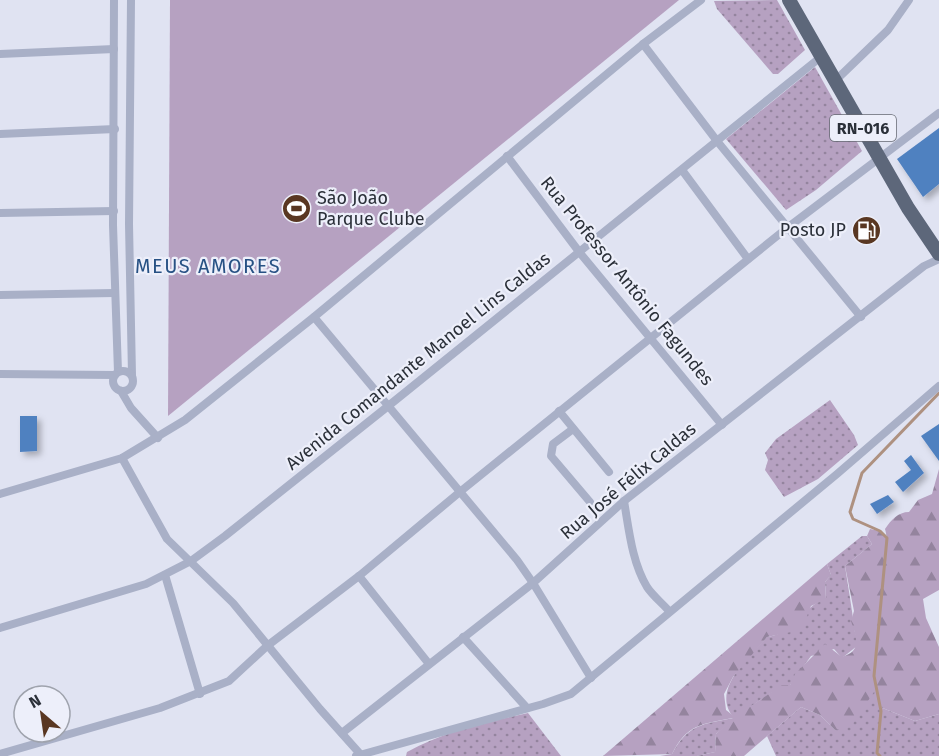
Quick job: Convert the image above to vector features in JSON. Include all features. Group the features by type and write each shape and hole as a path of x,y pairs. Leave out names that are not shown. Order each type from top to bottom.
{"main road":[{"name":"RN-016","path":"789,0 908,208 939,256"}],"street":[{"path":"114,0 113,225 116,373 114,386 121,391 131,408 158,438"},
{"path":"121,391 132,387 129,224 131,0"},
{"path":"0,494 122,458 185,420 314,317 643,44 701,0"},
{"path":"836,80 888,30 909,0"},
{"path":"115,38 131,39"},
{"path":"643,44 717,141 861,317"},
{"path":"0,54 114,49"},
{"name":"Avenida Comandante Manoel Lins Caldas","path":"0,628 108,597 165,575 191,561 580,253 822,56"},
{"path":"114,59 130,58"},
{"path":"0,754 160,708 229,681 267,646 359,576 460,491 787,228 939,113"},
{"path":"0,134 115,129"},
{"name":"Rua Professor Antônio Fagundes","path":"507,156 580,253 722,425"},
{"path":"682,170 748,260"},
{"path":"114,198 130,200"},
{"path":"0,213 114,212"},
{"path":"113,225 129,224"},
{"name":"Rua José Félix Caldas","path":"342,733 533,583 624,501 939,256"},
{"path":"0,295 114,293"},
{"path":"314,317 387,407 460,491 533,583 591,678"},
{"path":"0,374 125,371 132,375"},
{"path":"122,458 156,523 167,539 222,591 358,755 571,694 837,474 939,386"},
{"path":"559,411 609,472"},
{"path":"573,429 553,444 550,456 590,502"},
{"path":"624,501 632,548 641,576 655,597 669,611"},
{"path":"165,575 200,694"},
{"path":"359,576 429,664"},
{"path":"463,637 527,708"}],"green space":[{"name":"São João Parque Clube","path":"170,0 679,0 168,416"},
{"path":"777,0 805,50 778,74 773,74 717,9 714,1"},
{"path":"815,67 862,151 816,190 786,210 726,139"},
{"path":"830,400 854,435 858,445 818,479 784,497 765,470 768,460 765,453 776,439"},
{"path":"939,469 939,590 923,599 926,618 939,647 939,714 915,721 880,707 876,689 851,726 835,730 820,715 801,707 744,756 697,756 715,752 716,734 733,718 696,727 684,737 672,754 603,756 827,564 831,575 825,582 826,599 811,606 803,626 796,631 767,637 733,677 724,694 726,710 735,717 782,685 790,685 795,674 825,644 842,657 853,651 856,642 851,621 854,611 845,566 872,544 867,536 870,529 880,531 887,537 885,529 892,520 901,513 909,512 918,500 932,494"},
{"path":"862,536 867,536 872,544 845,566 857,646 842,658 834,649 811,656 790,685 774,691 716,734 715,752 697,756 660,756 672,754 684,737 697,727 734,718 728,708 726,697 734,675 767,637 786,630 811,607 826,598 825,582 831,575 827,564"},
{"path":"874,676 880,707 915,721 939,714 939,756 776,756 767,736 801,707 820,715 835,730"},
{"path":"528,713 561,756 406,756 407,752 450,733"}],"building":[{"path":"939,128 939,184 923,197 897,159"},
{"path":"20,416 37,416 37,451 20,452"},
{"path":"939,424 939,461 921,436"},
{"path":"911,455 924,473 903,492 895,482 911,470 904,461"},
{"path":"888,495 894,502 877,514 870,504"}],"waterway":[{"path":"880,756 877,753 881,711 874,676 887,538 880,531 853,519 850,512 862,473 939,393"}],"place":[{"name":"São João Parque Clube","path":"296,208"},
{"name":"Posto JP","path":"867,230"}],"district":[{"name":"MEUS AMORES","path":"208,266"}]}
